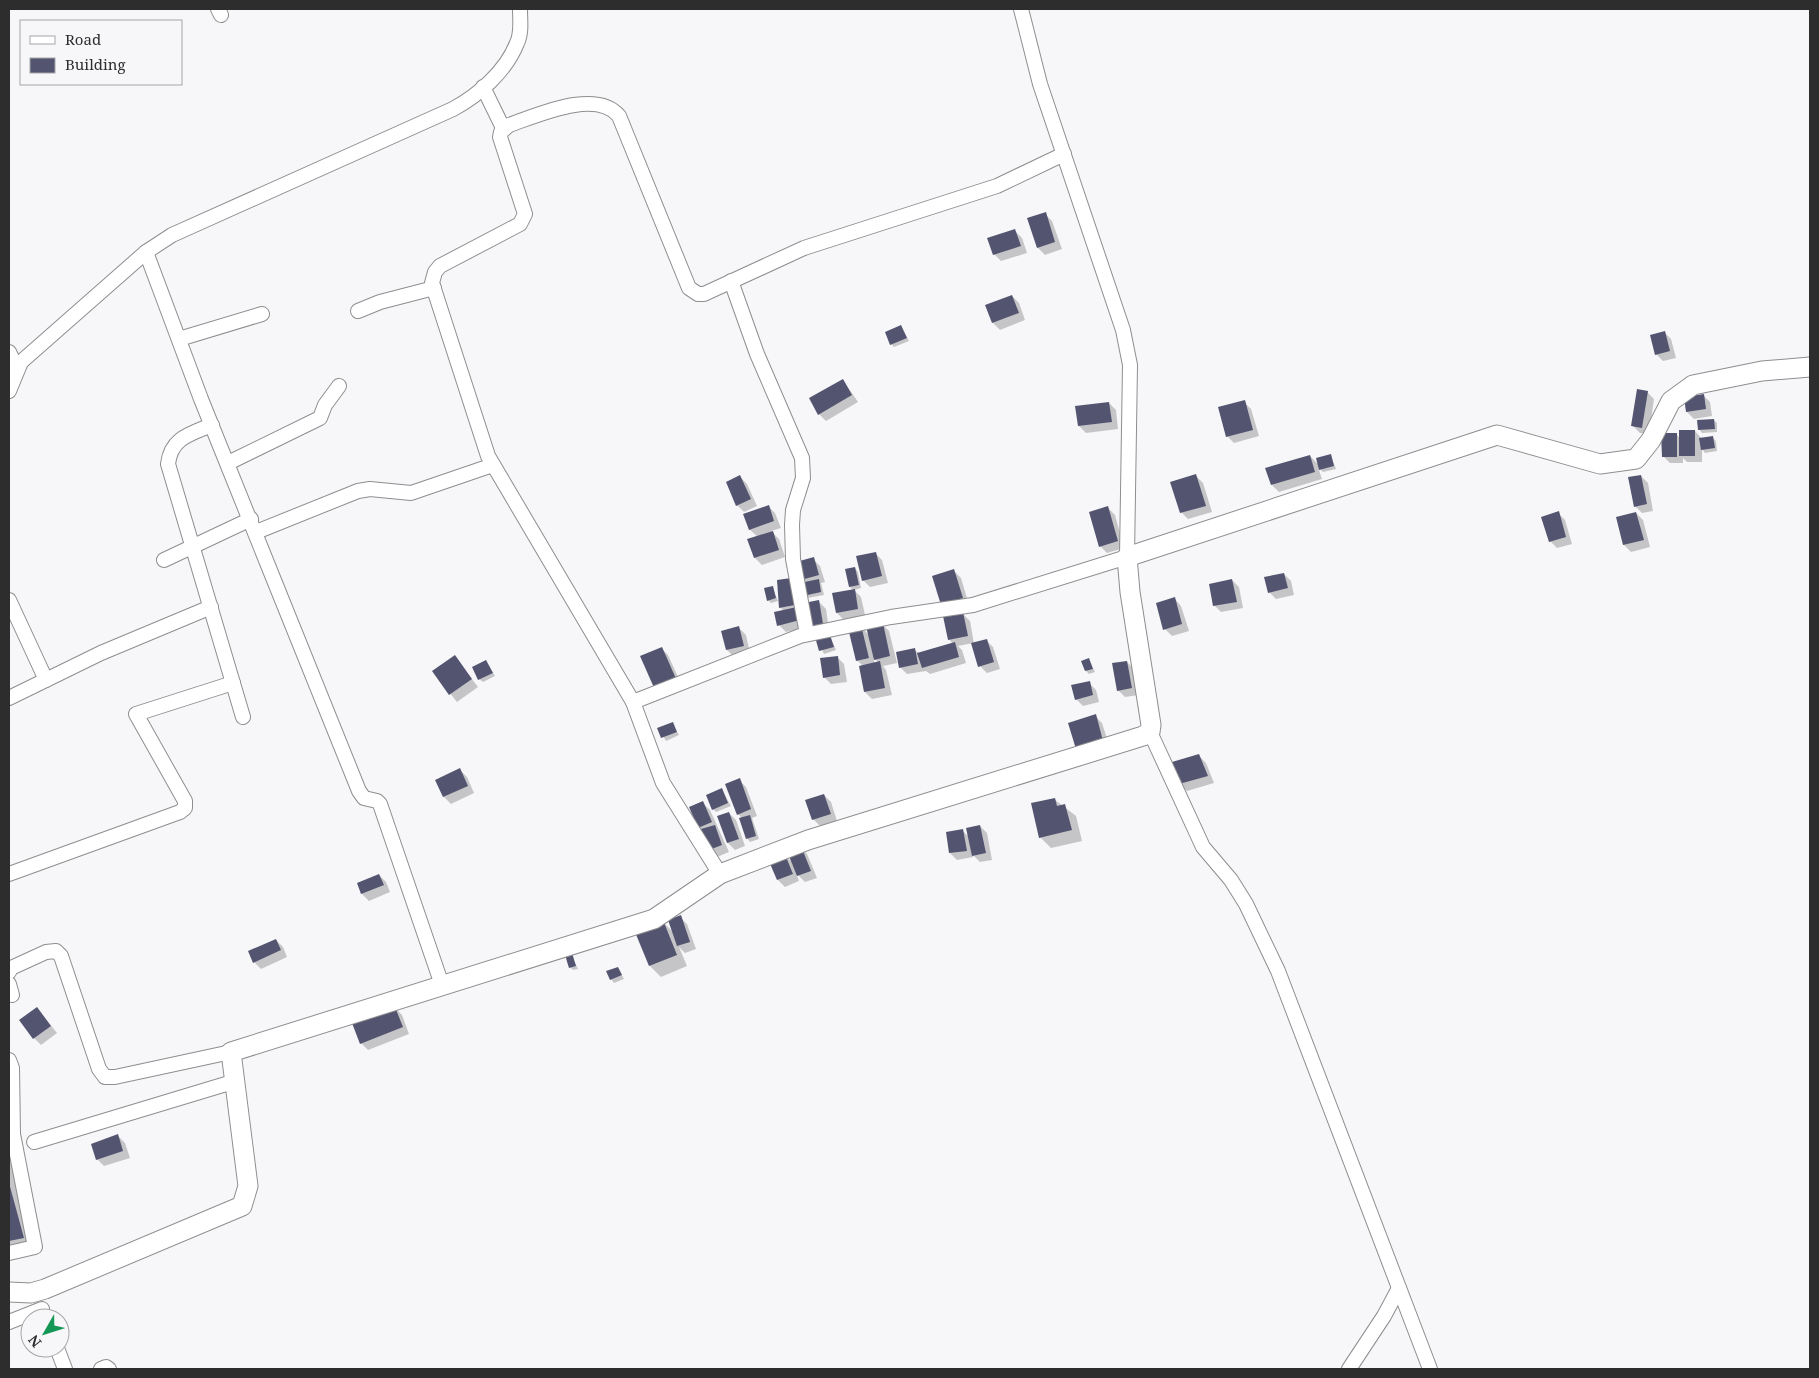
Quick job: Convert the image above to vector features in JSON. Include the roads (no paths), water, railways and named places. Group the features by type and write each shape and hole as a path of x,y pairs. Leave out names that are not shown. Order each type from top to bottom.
{"street":[{"path":"9,391 17,369 22,362 146,252 181,230 453,109 483,87 500,70 518,42 521,29 520,9"},
{"path":"1021,9 1040,84 1122,330 1130,365 1127,558 1130,592 1151,725 1150,732 1203,846 1231,880 1246,904 1278,971 1430,1369"},
{"path":"483,87 503,128 500,137 525,214 524,220 520,224 440,266 433,277 434,288 488,456 634,702 663,783 720,874"},
{"path":"503,128 570,105 612,108 619,116 689,288 698,294 704,294 811,245 997,186 1064,154"},
{"path":"146,252 178,339 359,791 364,798 377,800 380,804 442,985"},
{"path":"731,281 757,354 802,458 803,478 793,510 792,525 793,559 807,634"},
{"path":"358,311 380,302 434,288"},
{"path":"178,339 262,314"},
{"path":"9,352 17,369"},
{"path":"634,702 807,634 890,617 972,605 1127,558 1497,434 1600,464 1636,460 1651,440 1671,401 1693,385 1762,371 1810,367"},
{"path":"228,463 320,418 325,405 339,386"},
{"path":"212,424 184,437 170,452 168,464 243,717"},
{"path":"256,532 358,491 370,489 412,493 493,465"},
{"path":"164,560 251,519"},
{"path":"9,600 46,680"},
{"path":"9,698 102,653 211,607"},
{"path":"9,874 180,812 185,808 185,801 136,714 233,684"},
{"path":"9,972 11,968 46,952 56,951 60,956 99,1069 105,1077 116,1077 231,1052 654,919 720,874 808,840 1143,736 1150,732"},
{"path":"9,1292 36,1292 242,1206 248,1186 231,1052"},
{"path":"9,1060 12,1068 11,1134 35,1246 9,1252"},
{"path":"34,1142 236,1081"},
{"path":"1349,1369 1384,1316 1399,1288"},
{"path":"36,1292 42,1308"},
{"path":"101,1369 106,1367 109,1369"}]}
